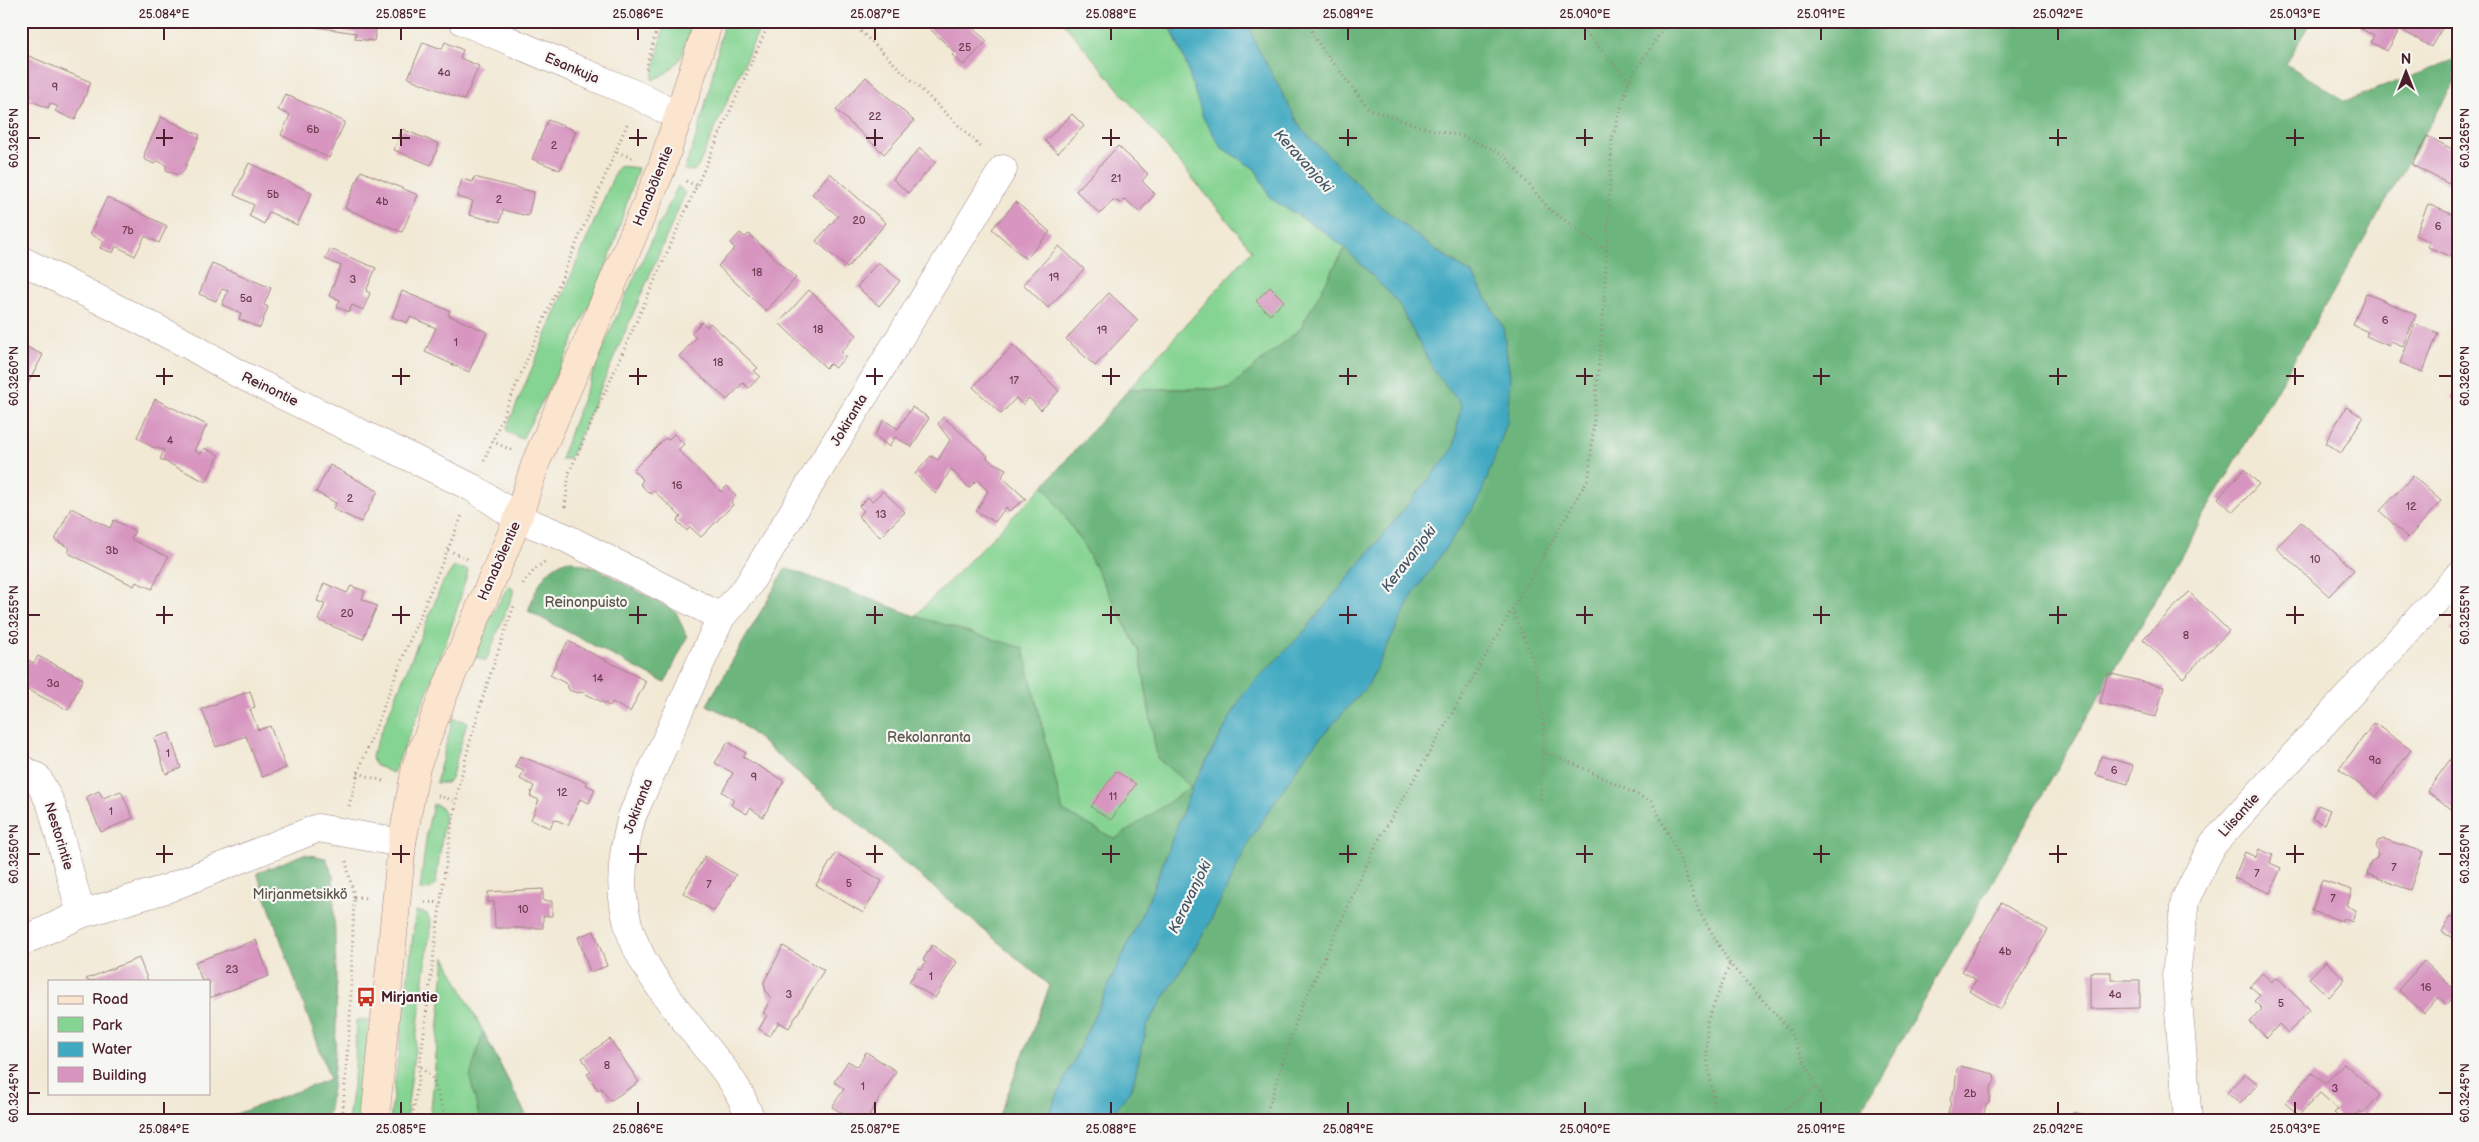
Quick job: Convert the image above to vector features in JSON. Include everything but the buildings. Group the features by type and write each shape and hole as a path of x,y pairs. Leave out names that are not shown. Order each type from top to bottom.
{"street":[{"name":"Esankuja","path":"463,21 639,96 680,117"},
{"name":"Hanabölentie","path":"375,1121 402,843 416,767 465,642 518,518 536,462 661,170 680,117 709,21"},
{"name":"Jokiranta","path":"752,1121 735,1085 657,984 636,950 625,918 622,885 623,848 632,816 721,618 747,587 1003,169"},
{"name":"Reinontie","path":"21,260 181,341 237,373 473,488 518,518"},
{"path":"518,518 564,537 721,618"},
{"name":"Liisantie","path":"2188,1121 2176,975 2185,900 2188,892 2213,844 2458,576"},
{"name":"Nestorintie","path":"21,769 37,777 51,804 81,914"},
{"path":"21,942 81,914 166,889 318,828 402,843"}],"path":[{"path":"342,1121 350,1020 354,897 344,851 343,832 358,773 405,652 473,488 639,96 659,21"},
{"path":"850,21 1003,169"},
{"path":"1309,21 1314,38 1369,109 1422,127 1462,136 1503,154 1550,210 1606,250"},
{"path":"1575,21 1629,81"},
{"path":"1264,1121 1298,1015 1377,843 1588,477 1606,250 1612,139 1629,81 1668,21"},
{"path":"1512,609 1533,659 1544,726 1540,800"},
{"path":"1542,751 1579,766 1652,802 1675,847 1699,911 1730,964 1789,1028 1824,1102"},
{"path":"1717,1121 1707,1057 1707,1022 1730,964"},
{"path":"420,1067 434,1079 447,1121"},
{"path":"1769,1121 1816,1087"}],"green space":[{"path":"665,21 694,21 681,57 670,70 652,80"},
{"path":"724,21 763,21 698,167 693,171 684,170 703,115"},
{"path":"1062,21 1168,21 1222,148 1255,169 1271,199 1322,230 1345,248 1300,329 1228,389 1129,389 1252,250"},
{"path":"1249,21 2311,21 2286,64 2346,101 2456,59 2454,83 1854,1121 1110,1121 1112,1114 1132,1088 1147,1026 1209,924 1251,838 1307,753 1368,685 1411,598 1503,327 1473,275 1422,240 1378,204 1302,130 1254,41"},
{"path":"621,166 638,168 609,259 563,362 522,439 507,432 507,427 617,168"},
{"path":"678,186 685,193 684,196 573,452 568,459 561,459 615,320"},
{"path":"1345,248 1397,301 1434,371 1461,404 1454,448 1302,634 1245,691 1192,787 1151,894 1050,1111 1048,1121 997,1121 1050,986 734,718 707,705 786,568 915,616 1023,648 1063,811 1115,839 1191,787 1157,758 1140,653 1083,544 1044,485 1129,389 1228,389 1300,329"},
{"name":"Rekolanranta","path":"1044,485 1083,544 1140,653 1157,758 1192,787 1151,894 1050,1111 1048,1121 997,1121 1050,986 734,718 707,705 786,568 915,616"},
{"name":"Reinonpuisto","path":"568,560 598,569 676,612 687,637 665,683 528,611 538,587 546,574"},
{"path":"454,567 468,570 461,596 435,673 393,773 375,765 372,758 373,752 443,582"},
{"path":"509,585 513,589 513,594 486,661 473,656 484,629"},
{"path":"453,718 467,722 451,779 447,783 436,783"},
{"path":"433,804 441,807 445,815 436,882 430,889 420,890 427,831"},
{"name":"Mirjanmetsikkö","path":"304,854 326,858 333,876 336,1030 332,1091 327,1121 217,1121 330,1079 257,873"},
{"path":"416,911 427,914 431,923 406,1121 390,1121"},
{"path":"445,957 529,1121 430,1121"},
{"path":"356,1020 369,1020 361,1121 348,1121 355,1070"},
{"path":"483,1032 529,1121 480,1121 470,1077"}],"water":[{"name":"Keravanjoki","path":"1168,21 1249,21 1254,41 1302,130 1378,204 1422,240 1473,275 1503,327 1510,376 1507,423 1479,500 1411,598 1368,685 1307,753 1251,838 1209,924 1147,1026 1132,1088 1112,1114 1110,1121 1048,1121 1050,1111 1151,894 1192,787 1245,691 1302,634 1454,448 1461,404 1434,371 1397,301 1345,248 1322,230 1271,199 1255,169 1222,148 1203,118 1185,61"}],"place":[{"name":"Mirjantie","path":"366,997"}]}
